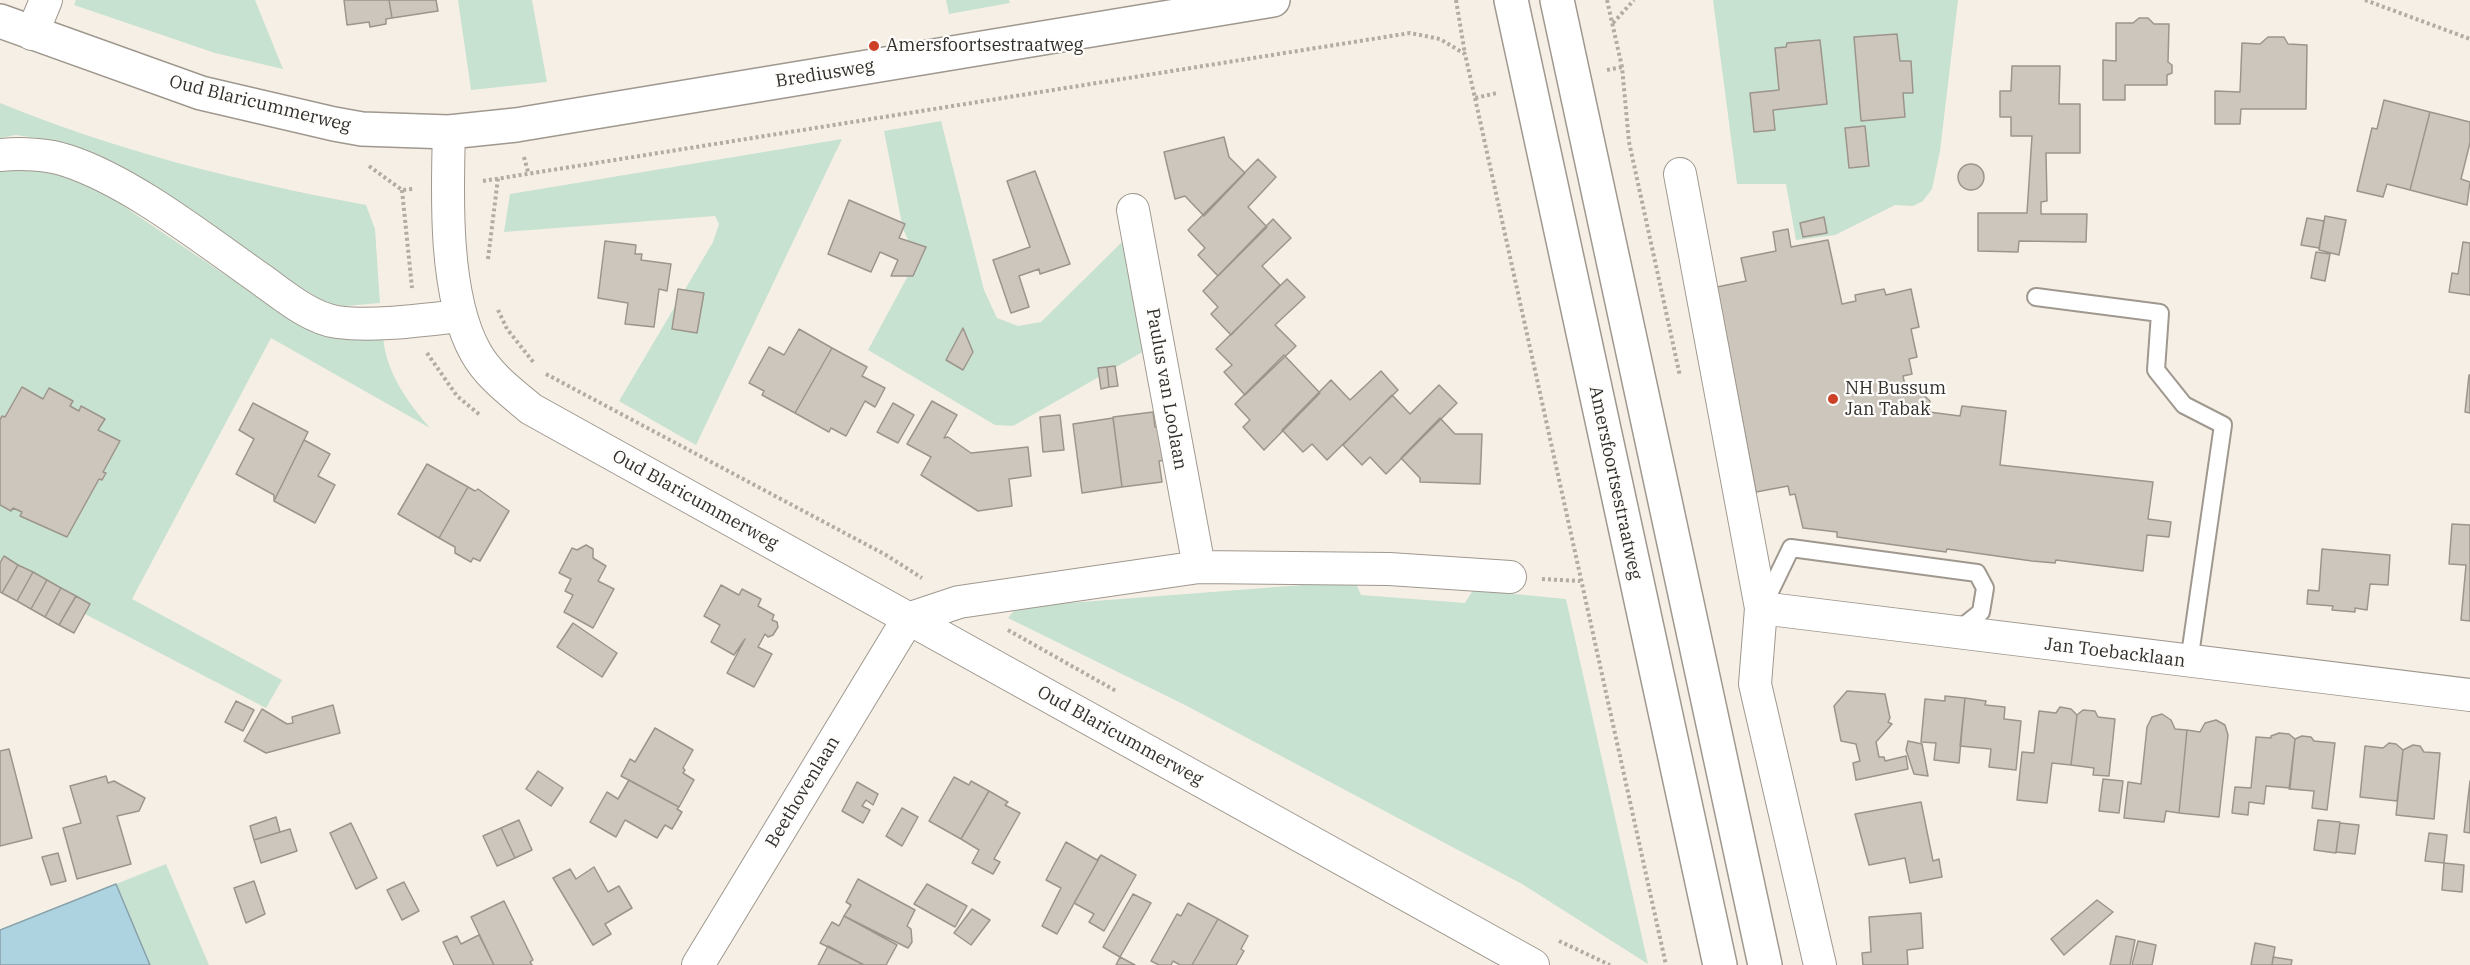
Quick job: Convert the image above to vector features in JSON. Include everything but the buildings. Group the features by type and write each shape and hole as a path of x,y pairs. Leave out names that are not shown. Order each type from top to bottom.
{"main road":[{"name":"Brediusweg","path":"449,132 516,125 1273,0"},
{"name":"Amersfoortsestraatweg","path":"1510,0 1720,965"},
{"path":"1557,0 1765,965"},
{"name":"Oud Blaricummerweg","path":"0,21 201,93 362,129 449,132"}],"street":[{"path":"32,34 45,0"},
{"name":"Oud Blaricummerweg","path":"449,132 448,186 454,284 460,315 476,354 498,382 531,409 1533,965"},
{"path":"0,155 18,154 67,160 114,183 176,220 299,306 336,322 415,321 460,315"},
{"path":"1680,174 1761,608 1755,684 1820,965"},
{"name":"Paulus van Loolaan","path":"1133,210 1199,567"},
{"path":"908,619 959,602 1199,567 1389,569 1510,577"},
{"name":"Jan Toebacklaan","path":"1761,608 2189,662 2470,694"},
{"name":"Beethovenlaan","path":"698,965 888,646 908,619"}],"lane":[{"path":"2036,297 2160,313 2156,370 2184,405 2223,425 2189,662"},
{"path":"1761,608 1791,548 1977,573 1985,588 1981,612 1956,632"}],"path":[{"path":"1456,0 1475,98 1666,965"},
{"path":"1607,0 1612,23 1634,0"},
{"path":"2365,0 2470,39"},
{"path":"528,172 1410,33 1440,39 1466,54"},
{"path":"1574,77 1622,67"},
{"path":"1475,98 1529,86"},
{"path":"402,190 415,321"}],"green space":[{"path":"76,0 255,0 283,69 215,53 74,5"},
{"path":"458,0 532,0 547,82 471,90"},
{"path":"946,0 1009,0 1010,3 949,14"},
{"path":"1713,0 1958,0 1940,151 1932,189 1923,201 1913,206 1895,205 1835,235 1796,240 1786,184 1737,184"},
{"path":"0,103 89,136 180,163 273,186 366,205 375,229 380,303 345,306 326,303 259,261 191,209 110,163 64,142 16,135 0,138"},
{"path":"941,121 984,290 997,318 1018,326 1041,322 1131,233 1160,342 1013,426 995,425 868,350 910,272 913,251 903,229 884,131"},
{"path":"842,139 696,445 619,401 713,242 719,224 715,216 504,232 510,194"},
{"path":"35,167 72,178 107,195 295,322 333,337 383,336 388,362 399,386 430,428 271,338 132,599 282,680 266,708 0,570 0,171"},
{"path":"1355,581 1361,595 1465,603 1473,590 1566,599 1648,964 1522,884 1187,706 1008,618 1017,607"},
{"path":"166,864 209,965 150,965 116,884"}],"water":[{"path":"116,884 150,965 0,965 0,930"}],"place":[{"name":"Amersfoortsestraatweg","path":"874,46"},
{"name":"NH Bussum Jan Tabak","path":"1833,399"}]}
